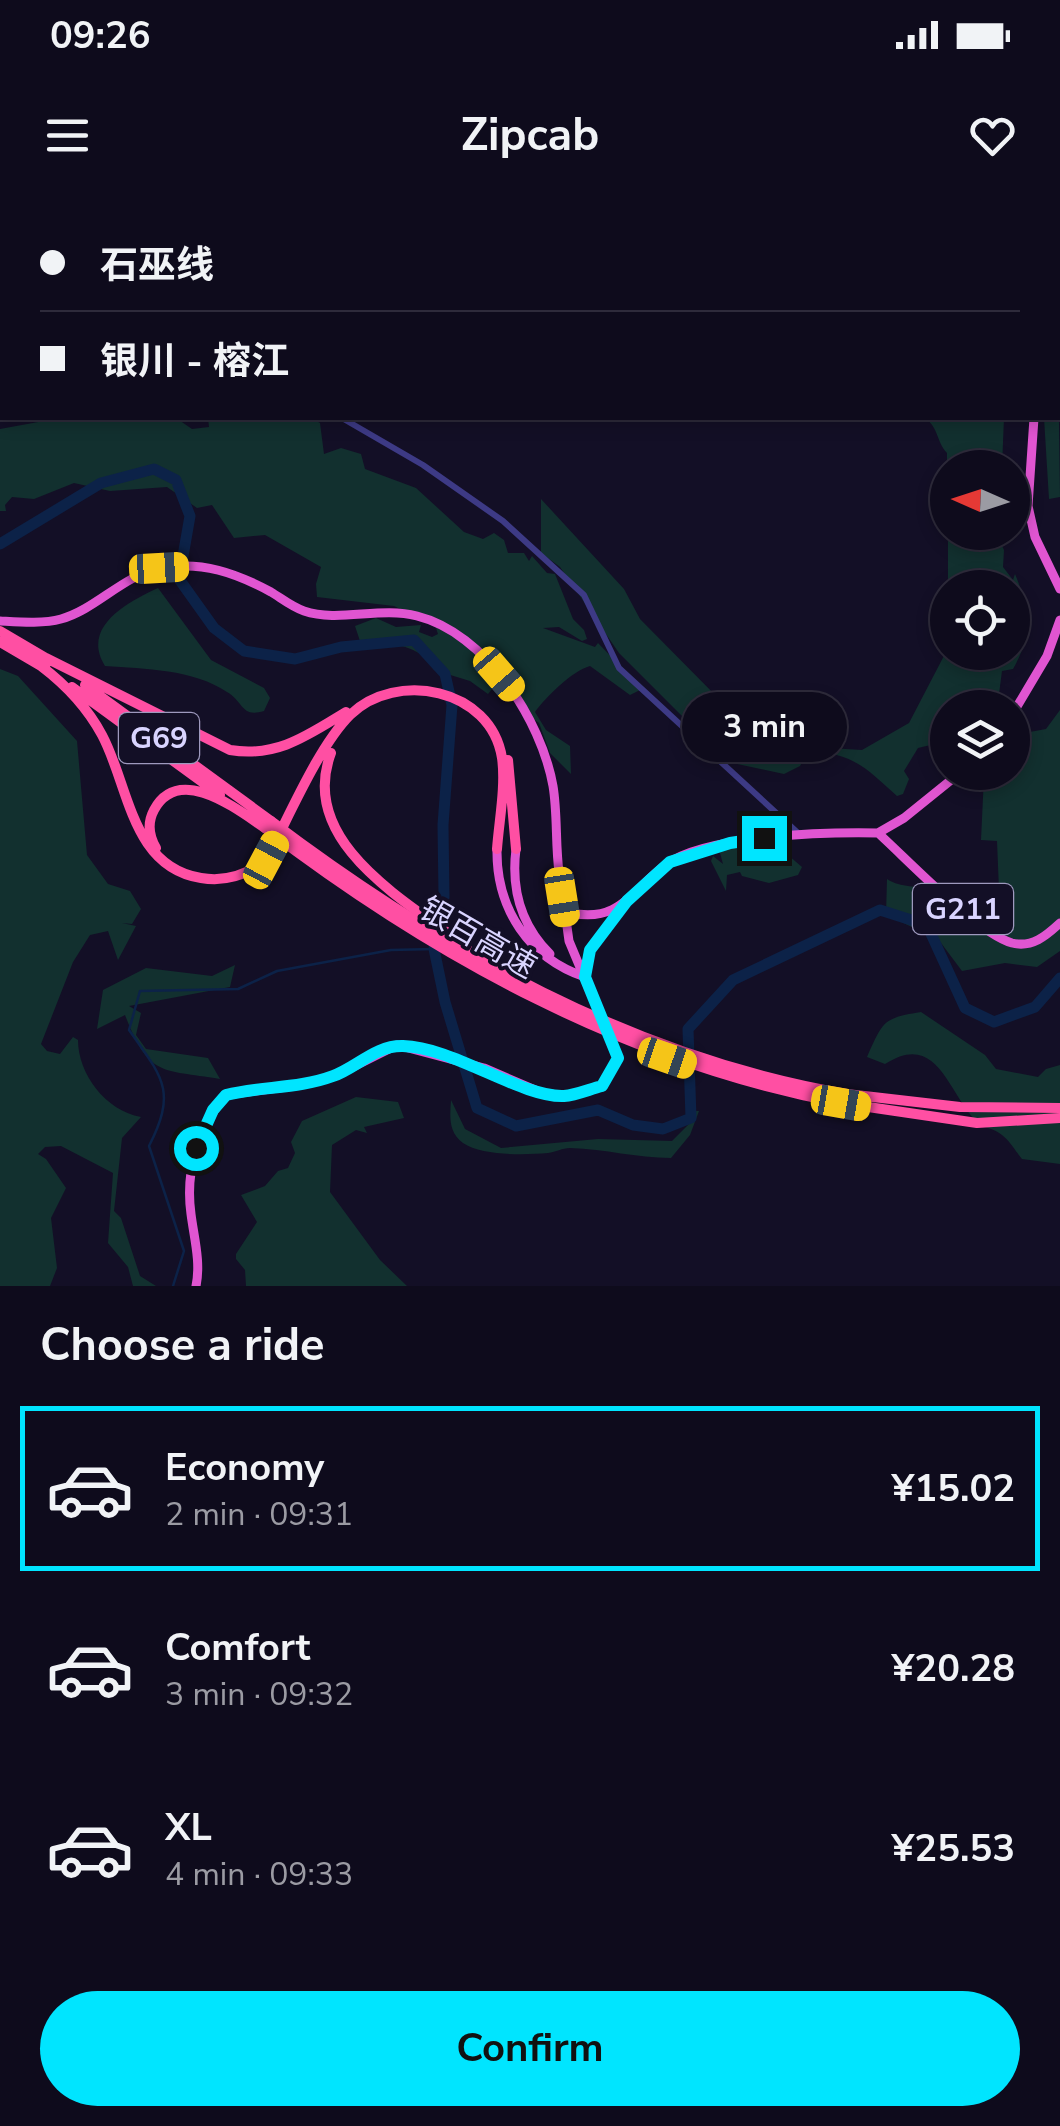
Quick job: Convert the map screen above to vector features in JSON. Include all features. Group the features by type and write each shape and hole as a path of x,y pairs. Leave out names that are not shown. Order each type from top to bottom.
{"highway":[{"path":"1034,420 1028,506 1034,537 1060,589"},
{"path":"0,622 60,619 159,568 202,566 240,575 304,610 418,616 456,631 512,690 552,782 569,941 618,1058 602,1086 566,1096 542,1093 484,1068 412,1046 380,1050 335,1076 226,1095 213,1110 189,1175 198,1262 196,1286"},
{"path":"1026,690 1047,656 1060,620"},
{"name":"银百高速","path":"0,631 394,918 556,1010 696,1067 844,1099 977,1123 1060,1118"},
{"name":"银百高速","path":"0,642 44,662"},
{"path":"44,662 230,750 259,752 285,747 382,689 438,686 463,700 486,716 505,750 516,849 516,890 530,929 554,958 585,977"},
{"path":"44,662 98,728 150,848 167,865 197,878 238,876 266,860 340,728 356,710 376,697 418,686"},
{"path":"463,700 488,727 502,760 497,850 501,891 518,929 548,959 585,977"},
{"path":"268,824 216,796 184,791 161,801 152,814 150,830 159,850 191,870 221,874 256,861 346,712"},
{"path":"340,728 324,771 323,786 339,835 372,873 482,959"},
{"path":"585,977 590,950 627,901 670,862 730,843 799,834 878,833 939,790"},
{"name":"银百高速","path":"268,824 482,959 588,1015 670,1049 844,1099 1060,1108"},
{"name":"G211","path":"878,833 987,930 1013,944 1040,941 1060,923"},
{"path":"562,897 571,913 595,918 627,901"}],"street":[{"path":"346,420 423,464 503,520 584,595 619,668 799,834"}],"green space":[{"path":"49,420 179,420 192,429 209,427 208,420 315,420 320,423 324,454 341,448 361,454 365,469 416,488 464,532 483,539 494,533 504,540 508,553 524,553 529,561 532,556 547,573 555,574 573,619 587,639 582,641 559,627 543,628 595,647 598,643 642,689 630,695 590,666 568,679 540,706 535,712 546,730 570,746 571,774 550,753 539,723 529,716 523,703 493,688 488,694 470,681 434,670 412,649 361,644 355,626 376,618 396,627 421,625 419,632 432,637 438,634 435,625 394,606 317,597 321,567 265,535 234,538 212,505 197,508 167,487 110,491 74,483 34,499 12,497 5,505 6,511 0,511 0,429"},
{"path":"927,420 1004,420 1003,450 945,450"},
{"path":"1044,420 1059,420 1060,497 1049,499"},
{"path":"541,499 624,589 640,619 722,702 829,748 862,750 909,723 937,670 1008,670 1002,671 1000,690 930,690 930,745 918,748 904,771 909,779 903,794 897,796 867,770 836,755 808,752 800,766 784,774 728,762 619,653 560,567 541,553"},
{"path":"948,550 1004,550 1005,570 948,570"},
{"path":"158,588 211,660 264,688 270,698 264,711 247,711 227,692 199,679 105,666 99,652 103,627 122,608"},
{"path":"0,669 18,676 77,741 87,855 108,884 130,891 141,909 132,924 122,923 136,926 118,960 108,931 90,935 73,962 41,1044 47,1051 60,1054 73,1037 78,1040 83,1066 96,1089 116,1107 141,1117 122,1138 114,1211 121,1218 140,1276 156,1286 133,1286 128,1267 108,1243 113,1173 61,1146 45,1147 38,1154 66,1188 51,1218 57,1268 50,1286 0,1286"},
{"path":"1060,710 1060,951 1037,967 1005,963 962,971 938,939 886,915 887,879 934,891 942,919 962,924 971,913 955,896 971,903 1005,901 999,890 997,841 981,840 983,790 1030,790 1030,732 1046,729"},
{"path":"768,838 802,867 798,875 769,883 742,876 740,872 727,875 726,891 711,861 713,856 723,864 723,849"},
{"path":"235,965 230,987 129,1006 141,1013 136,1035 146,1049 208,1058 220,1079 170,1071 150,1060 142,1050 125,1015 97,1029 103,990 146,968 212,976"},
{"path":"921,1012 985,1055 996,1069 1038,1077 1046,1069 1060,1065 1060,1164 1022,1159 1002,1135 975,1120 929,1059 917,1054 885,1064 867,1057 885,1024"},
{"path":"356,1097 398,1102 404,1118 364,1127 367,1133 356,1130 332,1145 330,1192 380,1260 407,1286 246,1286 245,1270 236,1254 257,1222 241,1195 265,1186 278,1171 288,1168 295,1153 291,1142 302,1121"},
{"path":"451,1100 465,1129 501,1148 598,1139 672,1141 689,1124 693,1111 699,1111 690,1135 671,1158 570,1148 504,1154 471,1147 458,1139 451,1123"}],"waterway":[{"path":"0,544 101,483 154,469 176,480 190,516 179,579 214,628 244,651 295,659 341,647 414,640 445,674 452,705 443,825 444,897 434,949 445,1002 477,1108 516,1126 598,1110 633,1125 663,1129 691,1118 688,1029 733,980 880,910 927,925 965,1008 994,1022 1035,1007 1060,978"},
{"path":"173,1286 184,1251 149,1146 162,1111 162,1085 129,1030 140,991 238,989 277,971 391,950 434,949"}],"route":[{"path":"196,1148 213,1110 226,1095 335,1076 380,1050 397,1045 484,1068 542,1093 566,1096 602,1086 618,1058 585,977 590,950 627,901 670,862 730,843 764,838"}]}
